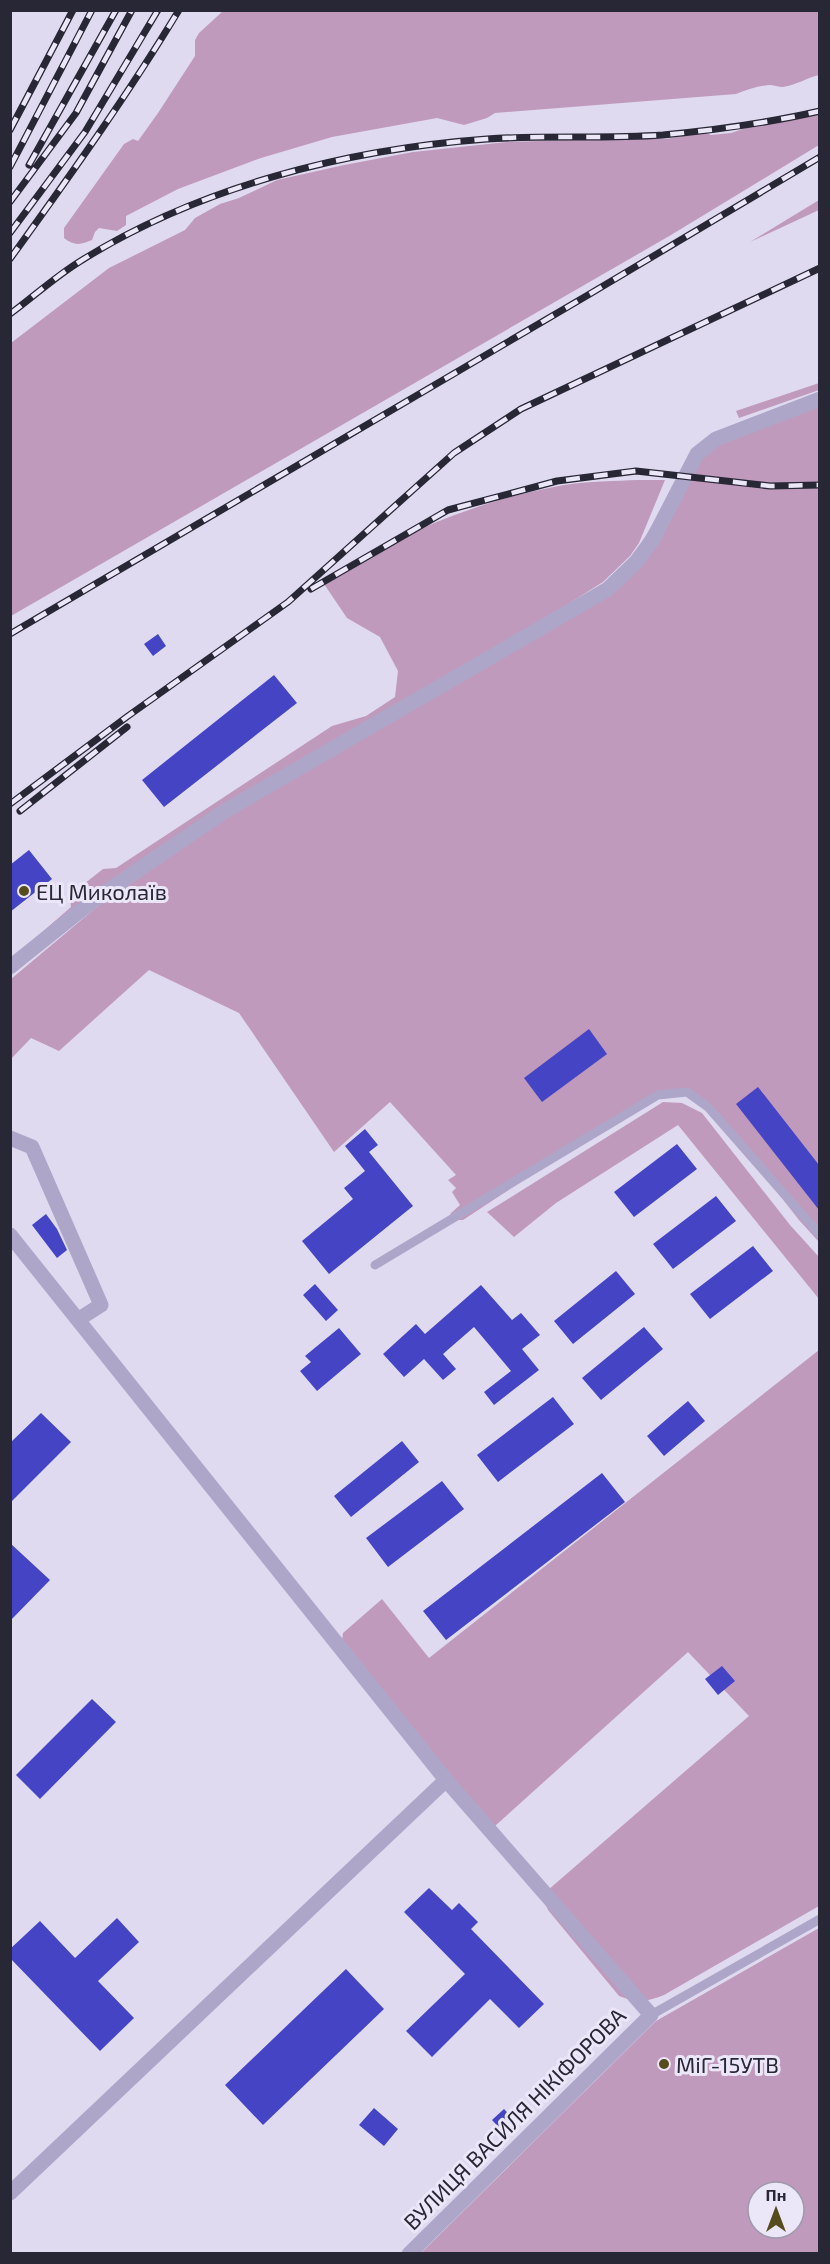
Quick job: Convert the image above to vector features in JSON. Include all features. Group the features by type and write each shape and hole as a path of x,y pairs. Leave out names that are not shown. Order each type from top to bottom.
{"street":[{"path":"10,967 94,900 225,811 608,589 636,562 653,539 697,454 716,439 819,399"},
{"path":"10,1138 32,1147 100,1305 79,1319"},
{"path":"10,1235 446,1780 651,2015"},
{"path":"10,2193 446,1780"},
{"name":"ВУЛИЦЯ ВАСИЛЯ НІКІФОРОВА","path":"409,2253 651,2015"}],"lane":[{"path":"375,1265 658,1095 687,1092 708,1107 819,1234"},
{"path":"651,2015 819,1919"}],"shaded area":[{"path":"223,11 819,11 819,75 788,86 771,85 752,88 736,94 495,113 464,125 437,118 332,137 261,158 178,189 126,216 126,225 117,231 99,228 92,240 88,242 78,244 68,241 64,238 64,228 124,144 133,139 138,141 195,56 195,40 199,33"},
{"path":"819,114 819,145 671,235 11,616 11,343 109,268 185,230 195,218 220,204 239,198 277,180 344,165 413,152 507,142 666,139 704,132 711,135 731,133 749,127"},
{"path":"819,200 819,210 750,242"},
{"path":"819,383 819,390 739,418 736,411"},
{"path":"819,398 819,1242 799,1220 710,1106 685,1093 651,1096 463,1220 459,1220 450,1214 460,1205 452,1192 456,1188 448,1180 456,1175 390,1102 334,1152 239,1013 149,970 59,1051 31,1038 11,1059 11,979 98,906 228,816 611,592 695,456"},
{"path":"665,480 639,543 630,556 603,582 525,631 223,808 10,960 71,907 70,895 103,869 116,868 332,726 366,716 395,697 398,671 380,637 347,618 322,581 408,534 500,500 564,485"},
{"path":"663,1102 682,1103 702,1113 790,1225 819,1257 819,1299 678,1125 556,1203 514,1237 487,1212"},
{"path":"819,1350 819,1906 664,1995 642,2001 631,2000 619,1996 548,1910 545,1902 548,1890 749,1716 688,1652 495,1826 486,1830 342,1640 343,1633 382,1599 429,1658"},
{"path":"819,1928 819,2253 420,2254 656,2021"}],"building":[{"path":"158,634 166,646 153,656 144,644"},
{"path":"274,675 297,703 164,807 142,780"},
{"name":"ЕЦ Миколаїв","path":"29,850 52,879 10,912 10,865"},
{"path":"589,1029 607,1054 542,1102 524,1078"},
{"path":"758,1087 819,1165 819,1210 736,1104"},
{"path":"365,1129 378,1145 369,1152 413,1206 329,1274 302,1241 353,1199 344,1188 365,1171 345,1146"},
{"path":"677,1144 697,1169 634,1217 614,1192"},
{"path":"716,1196 736,1221 673,1269 653,1244"},
{"path":"46,1214 57,1229 67,1250 57,1258 32,1225"},
{"path":"753,1246 773,1271 710,1319 690,1294"},
{"path":"616,1271 635,1294 573,1344 554,1321"},
{"path":"315,1284 338,1310 326,1321 303,1295"},
{"path":"481,1285 512,1320 521,1313 540,1335 522,1349 539,1370 494,1405 484,1392 511,1371 474,1327 443,1354 456,1369 443,1380 424,1359 404,1377 383,1354 416,1324 425,1334"},
{"path":"644,1327 663,1349 601,1400 582,1378"},
{"path":"339,1328 361,1354 317,1391 300,1371 311,1362 305,1356"},
{"path":"553,1397 574,1424 498,1482 477,1455"},
{"path":"688,1401 705,1421 664,1456 647,1436"},
{"path":"41,1413 71,1442 10,1503 10,1443"},
{"path":"402,1441 419,1462 351,1517 334,1496"},
{"path":"602,1473 625,1502 446,1640 423,1611"},
{"path":"442,1481 464,1509 388,1567 366,1538"},
{"path":"10,1543 50,1580 10,1621"},
{"path":"722,1666 735,1681 718,1695 705,1679"},
{"path":"92,1699 116,1722 40,1799 16,1775"},
{"path":"429,1888 452,1910 459,1903 478,1922 471,1929 544,2004 519,2028 490,1999 432,2057 406,2031 465,1974 404,1912"},
{"path":"117,1918 139,1942 98,1981 134,2018 100,2051 10,1958 10,1949 40,1921 75,1958"},
{"path":"346,1969 384,2009 263,2125 225,2085"},
{"path":"374,2108 398,2129 384,2146 359,2125"},
{"path":"504,2109 518,2124 506,2135 492,2120"}],"railway":[{"path":"10,130 73,10"},
{"path":"10,167 92,10"},
{"path":"29,165 116,10"},
{"path":"10,202 76,113 132,10"},
{"path":"10,233 85,132 158,10"},
{"path":"10,259 76,167 179,10"},
{"path":"10,314 79,262 125,236 173,213 275,176 381,152 434,144 531,137 663,135 761,123 820,111"},
{"path":"10,634 820,157"},
{"path":"10,804 128,716 288,602 454,453 521,409 820,268"},
{"path":"311,589 448,510 557,481 636,471 770,486 820,485"},
{"path":"20,811 127,727"}],"place":[{"name":"ЕЦ Миколаїв","path":"24,891"},
{"name":"МіГ-15УТВ","path":"664,2064"}]}
